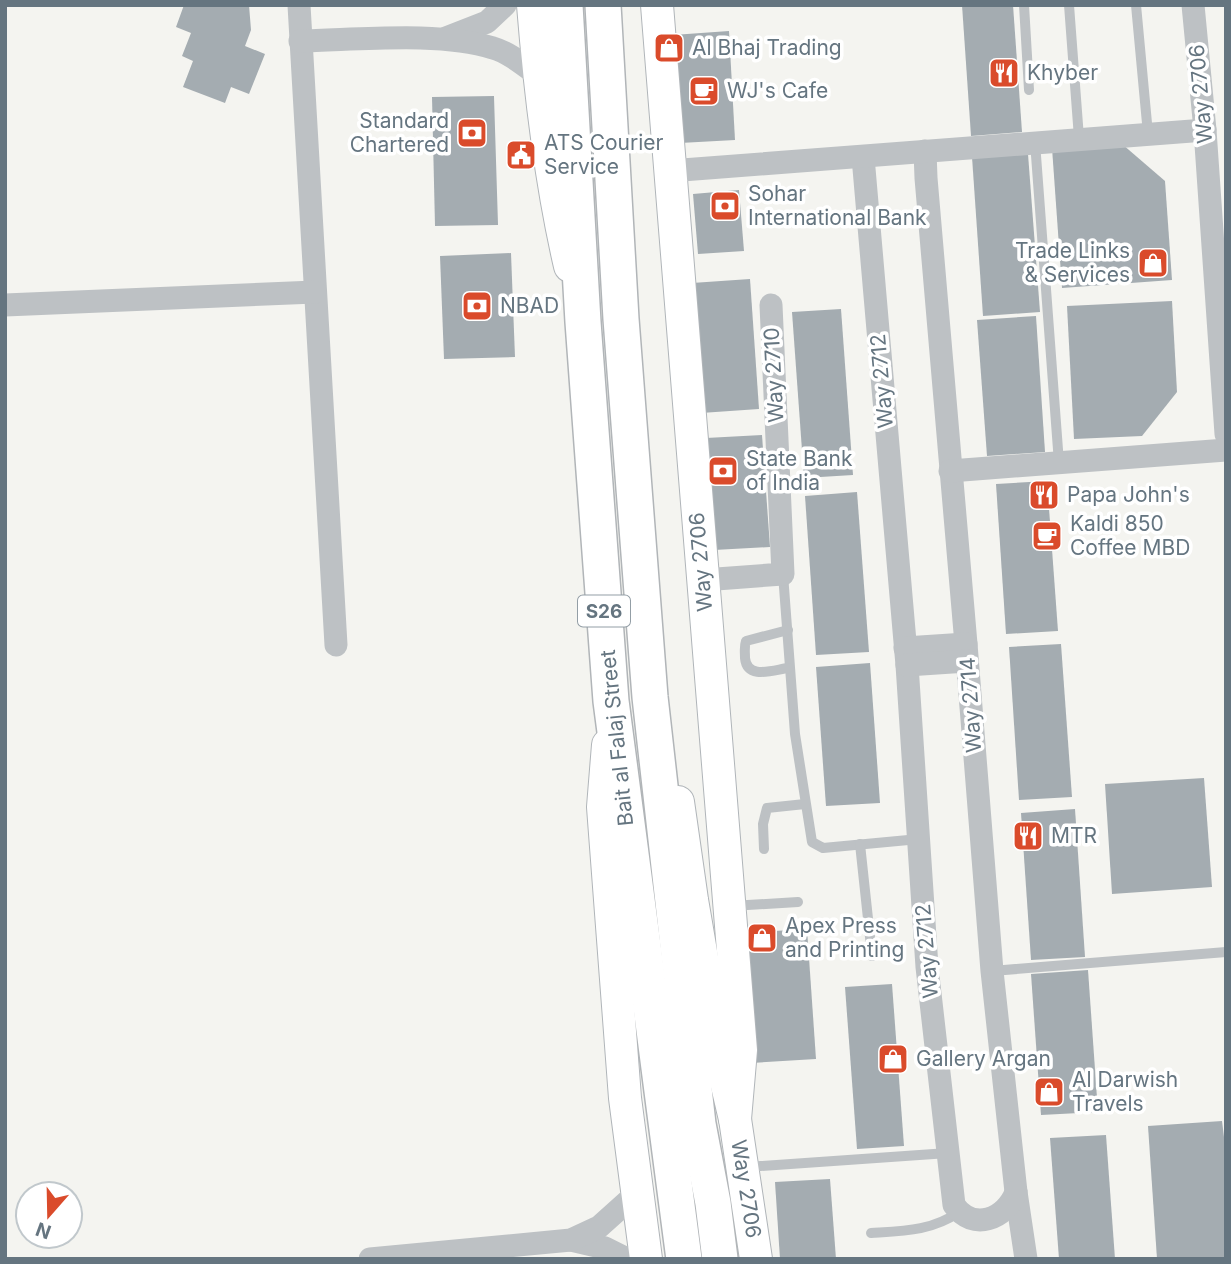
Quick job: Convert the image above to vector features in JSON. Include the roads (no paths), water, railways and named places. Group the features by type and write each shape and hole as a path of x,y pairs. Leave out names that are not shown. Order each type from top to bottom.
{"main road":[{"name":"Bait al Falaj Street","path":"565,5 583,322 611,701 684,1259"},
{"name":"Bait al Falaj Street","path":"603,5 621,319 650,697 698,1124 720,1259"},
{"path":"606,70 615,5"}],"street":[{"path":"299,5 336,645"},
{"path":"446,38 487,22 505,5"},
{"path":"533,5 539,76 557,212 583,322"},
{"name":"Way 2706","path":"657,5 741,1050 735,1119"},
{"name":"Way 2706","path":"1193,5 1205,130 1226,434"},
{"path":"300,41 446,38 494,48 539,76"},
{"path":"669,172 1205,130"},
{"name":"Way 2714","path":"925,151 992,971 1026,1259"},
{"name":"Way 2712","path":"863,157 906,656 928,967 954,1205 970,1216"},
{"path":"5,305 315,292"},
{"name":"Way 2710","path":"771,305 783,574"},
{"path":"950,471 1226,450"},
{"path":"703,579 783,574"},
{"path":"906,656 967,652"},
{"name":"Way 2706","path":"650,697 672,755 692,900 709,1001 735,1119 756,1259"},
{"path":"611,701 603,807 625,1098 646,1259"},
{"path":"571,1240 599,1227 638,1192"},
{"path":"970,1216 1002,1214 1011,1205 1016,1192"},
{"path":"970,1216 1009,1238 1026,1259"},
{"path":"370,1259 571,1240 605,1248 627,1259"}],"lane":[{"path":"1024,5 1029,90"},
{"path":"1069,5 1079,138"},
{"path":"1136,5 1147,134"},
{"path":"1035,142 1059,463"},
{"path":"783,574 788,668 811,842 823,848 919,839"},
{"path":"788,630 752,638 744,645 746,663 750,670 757,673 788,668"},
{"path":"764,849 763,824 767,808 805,804"},
{"path":"860,844 872,956"},
{"path":"729,906 798,902"},
{"path":"992,971 1226,952"},
{"path":"743,1167 948,1153"},
{"path":"871,1233 924,1229 970,1216"}],"place":[{"name":"Al Bhaj Trading","path":"669,48"},
{"name":"Khyber","path":"1004,73"},
{"name":"WJ's Cafe","path":"704,91"},
{"name":"Standard Chartered","path":"472,133"},
{"name":"ATS Courier Service","path":"521,155"},
{"name":"Sohar International Bank","path":"725,206"},
{"name":"Trade Links & Services","path":"1153,263"},
{"name":"NBAD","path":"477,306"},
{"name":"State Bank of India","path":"723,471"},
{"name":"Papa John's","path":"1044,495"},
{"name":"Kaldi 850 Coffee MBD","path":"1047,536"},
{"name":"MTR","path":"1028,836"},
{"name":"Apex Press and Printing","path":"762,938"},
{"name":"Gallery Argan","path":"893,1059"},
{"name":"Al Darwish Travels","path":"1049,1092"}]}
